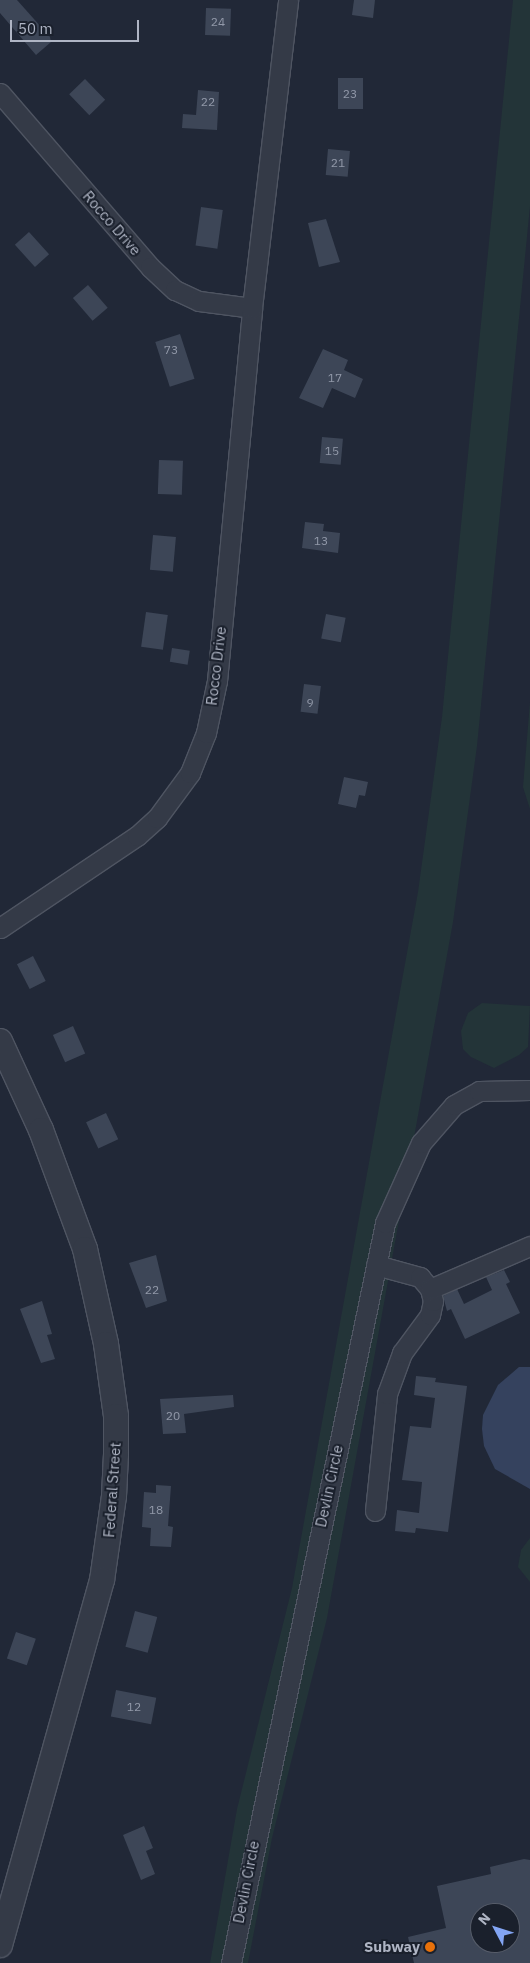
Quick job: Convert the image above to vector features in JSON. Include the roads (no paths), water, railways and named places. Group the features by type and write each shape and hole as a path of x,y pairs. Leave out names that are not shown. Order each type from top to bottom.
{"street":[{"name":"Rocco Drive","path":"0,928 137,836 172,801 196,760 217,681 252,308 288,0"},
{"name":"Rocco Drive","path":"0,93 150,267 175,290 199,301 252,308"},
{"name":"Federal Street","path":"0,1041 41,1130 85,1249 109,1361 116,1416 116,1454 113,1505 102,1580 0,1945"},
{"name":"Devlin Circle","path":"231,1963 376,1265 398,1188 414,1155 432,1127 454,1105 479,1092 530,1090"},
{"path":"430,1289 530,1246"},
{"path":"375,1510 387,1394 402,1353 430,1315 433,1301 430,1289 415,1275 376,1265"}],"water":[{"path":"519,1367 530,1367 530,1489 495,1469 484,1446 482,1429 483,1415 498,1385"}],"place":[{"name":"Subway","path":"430,1947"}]}
